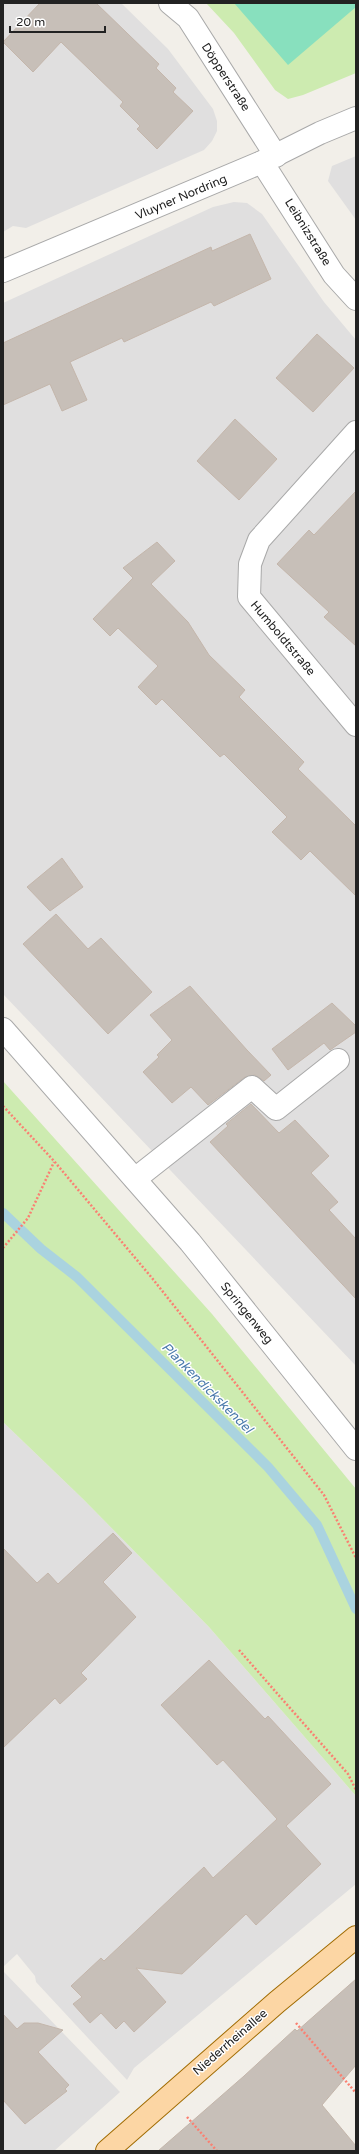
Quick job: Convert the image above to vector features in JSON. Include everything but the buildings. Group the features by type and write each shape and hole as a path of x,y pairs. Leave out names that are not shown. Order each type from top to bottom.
{"main road":[{"name":"Niederrheinallee","path":"107,2151 168,2096 356,1936"}],"street":[{"name":"Döpperstraße","path":"170,3 188,18 269,159"},
{"name":"Vluyner Nordring","path":"3,271 269,159 320,133 356,118"},
{"name":"Leibnizstraße","path":"269,159 334,275 356,299"},
{"name":"Humboldtstraße","path":"356,432 259,540 250,564 249,596 356,726"},
{"name":"Springenweg","path":"3,1029 190,1242 356,1449"},
{"path":"135,1179 252,1087 276,1109 338,1060"}],"path":[{"path":"3,1106 54,1161 152,1278 324,1495 356,1558"},
{"path":"3,1248 28,1218 54,1161"},
{"path":"239,1650 348,1774 356,1790"},
{"path":"277,2002 356,2093"},
{"path":"168,2096 217,2151"}],"shaded area":[{"path":"3,3 121,3 168,49 213,109 217,121 217,131 212,141 204,150 26,228 13,226 3,232"},
{"path":"356,156 356,220 328,181 332,166"},
{"path":"234,202 247,203 262,214 324,302 356,340 356,1366 3,994 3,303 213,207"},
{"path":"3,1422 83,1499 209,1627 356,1796 356,1884 134,2068 127,2080 36,1982 35,1976 17,1954 3,1967"},
{"path":"3,1971 120,2092 54,2151 3,2151"}],"green space":[{"path":"206,3 356,3 356,73 303,95 288,99 275,90 234,33"},
{"path":"234,3 356,3 356,7 288,65"},
{"path":"3,1081 212,1314 356,1489 356,1796 209,1627 83,1499 3,1422"}],"waterway":[{"name":"Plankendickskendel","path":"3,1213 41,1249 77,1277 268,1467 317,1525 356,1609"}]}
